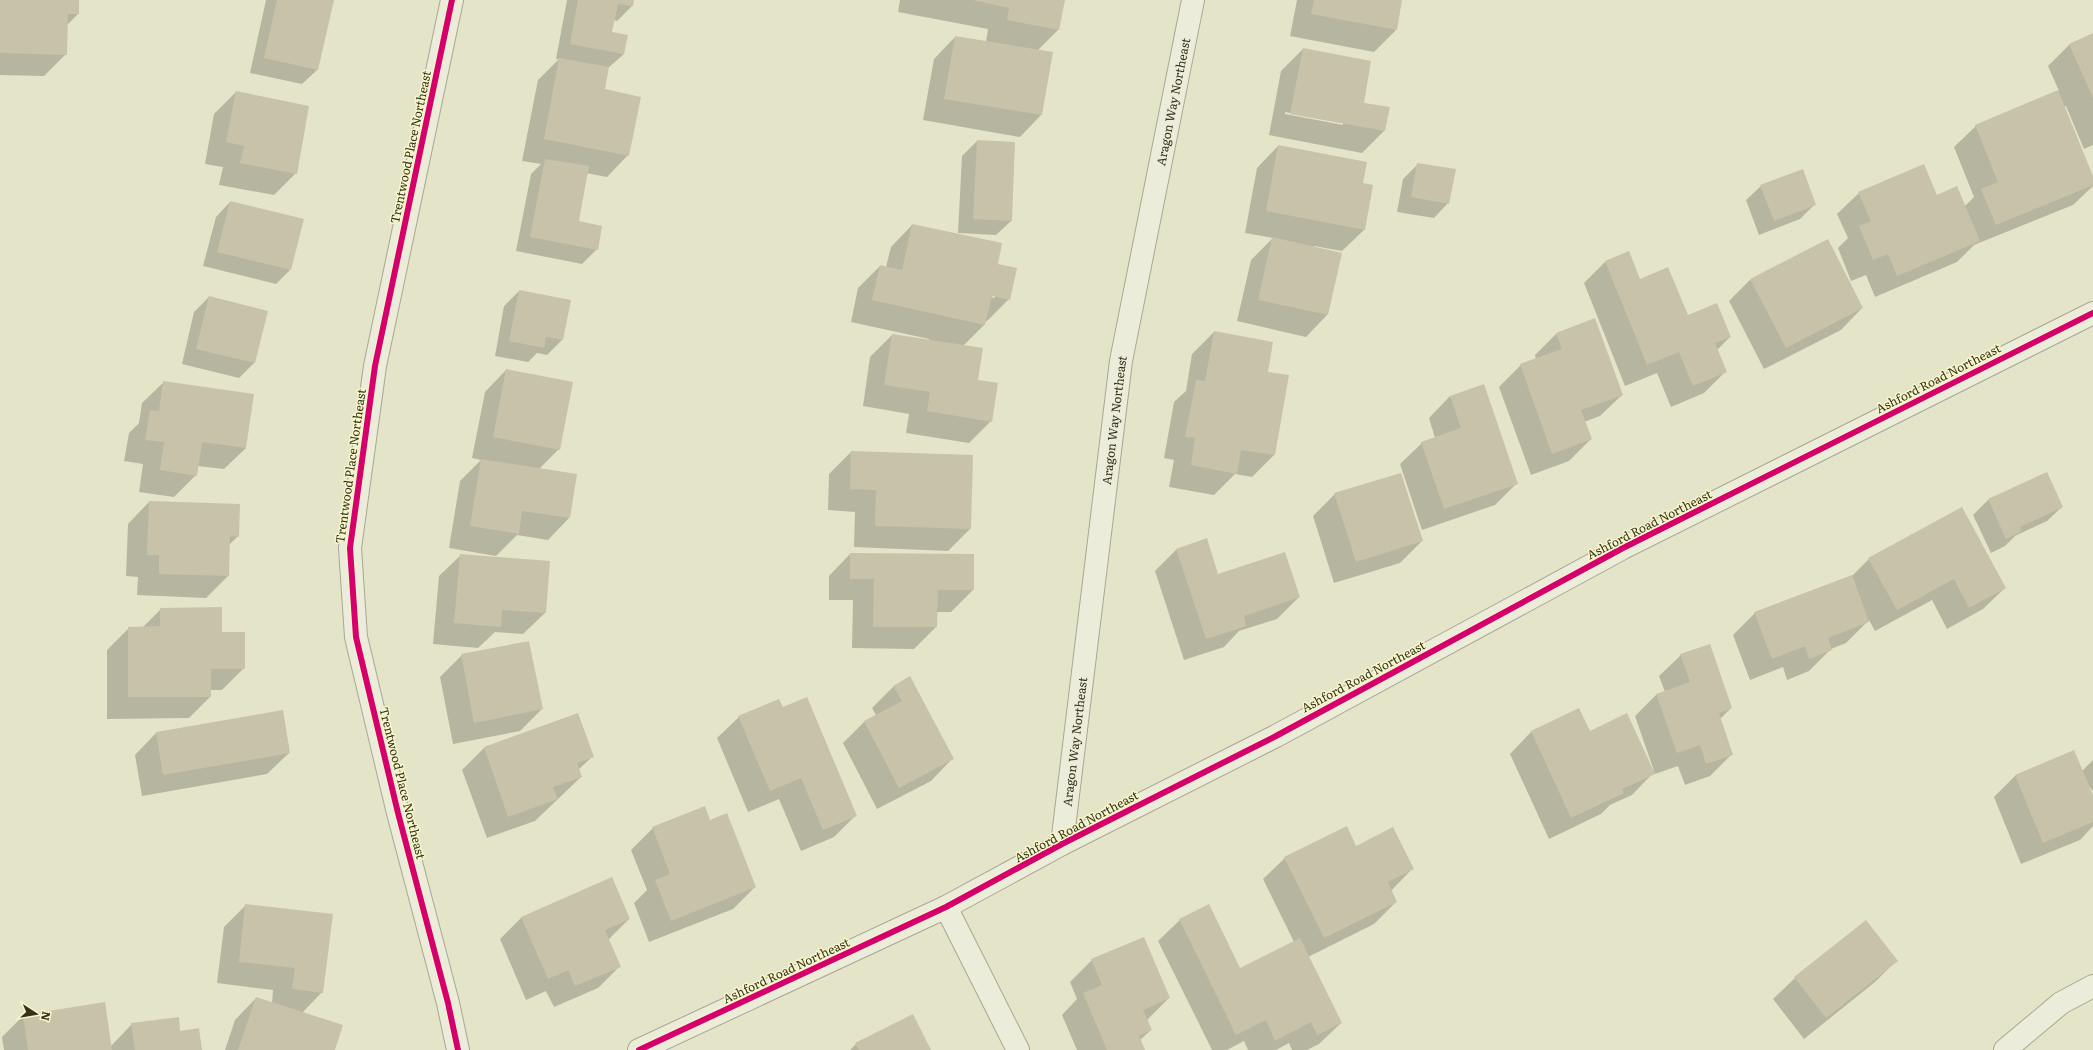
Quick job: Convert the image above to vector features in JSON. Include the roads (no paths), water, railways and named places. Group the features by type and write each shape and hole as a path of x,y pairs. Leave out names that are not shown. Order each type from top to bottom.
{"street":[{"name":"Trentwood Place Northeast","path":"452,0 375,366 350,548 356,637 398,813 448,1003 458,1050"},
{"name":"Aragon Way Northeast","path":"1062,844 1121,361 1193,0"},
{"name":"Ashford Road Northeast","path":"639,1050 946,908 1062,844 1276,736 1623,548 2093,313"},
{"path":"946,908 1018,1050"},
{"path":"2005,1050 2061,1003 2093,986"}]}
